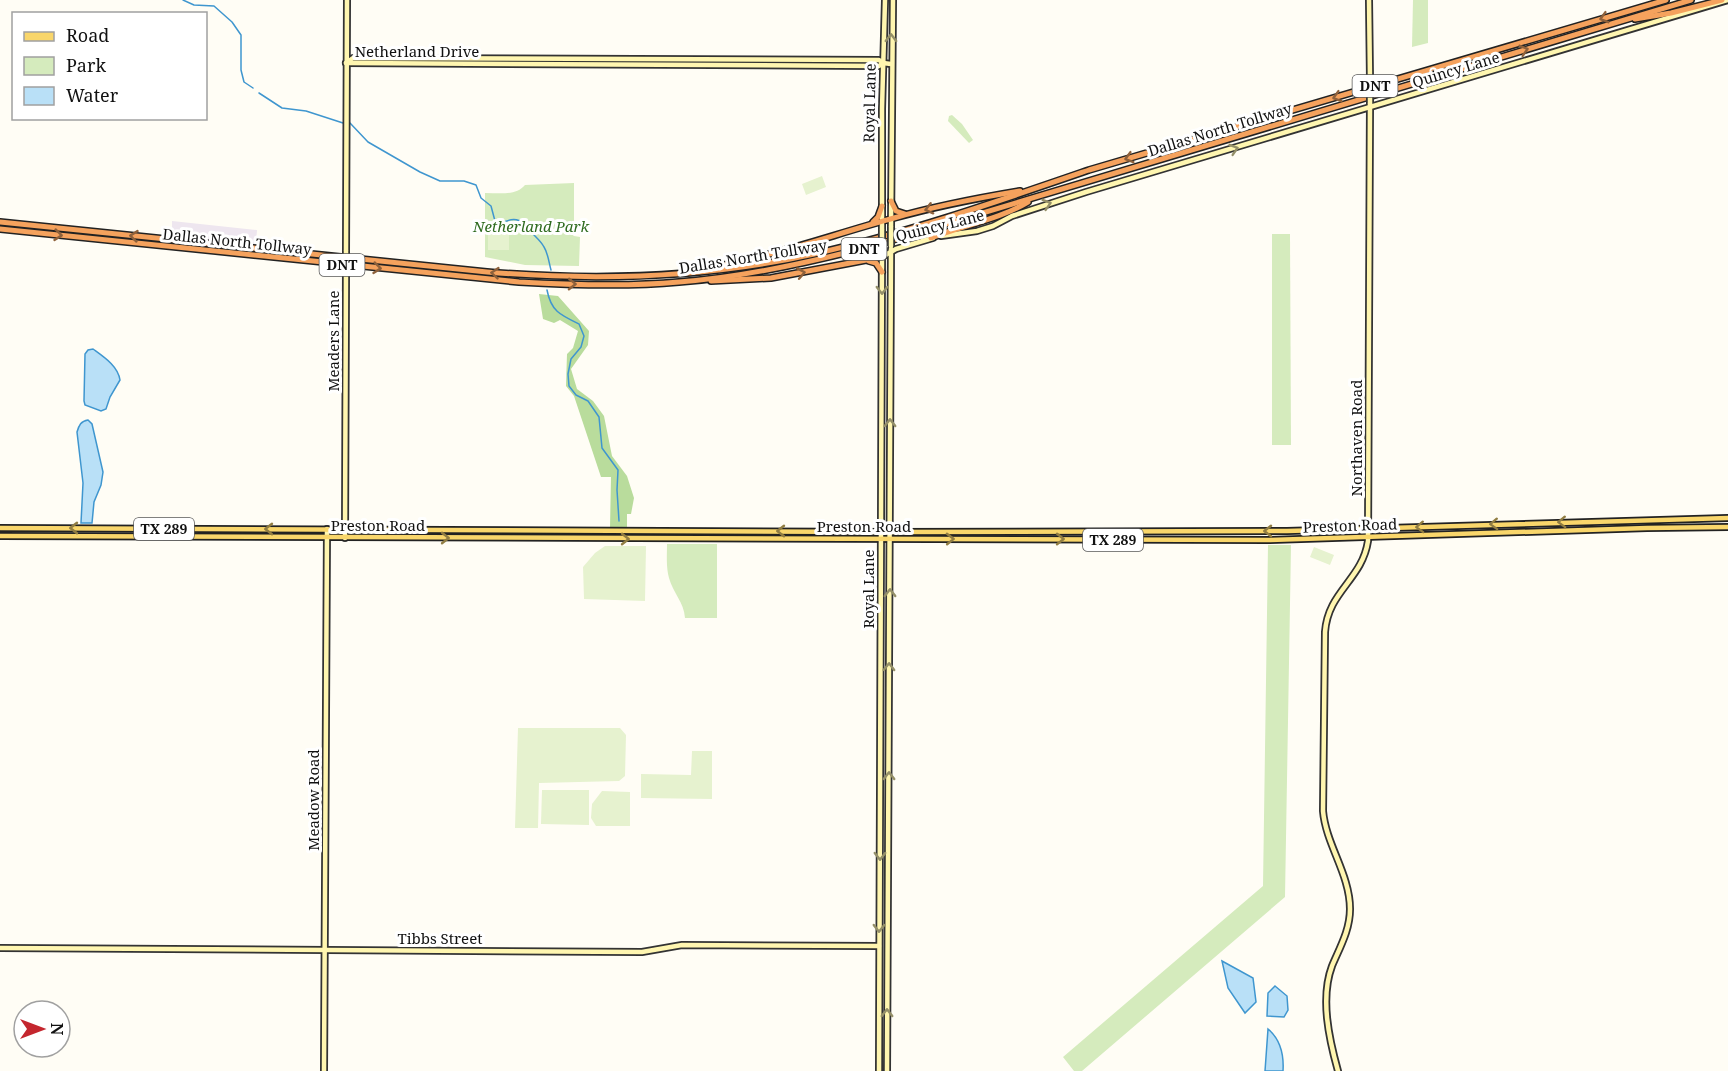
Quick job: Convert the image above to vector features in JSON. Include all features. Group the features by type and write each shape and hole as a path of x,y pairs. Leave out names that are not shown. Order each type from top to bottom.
{"highway":[{"name":"Dallas North Tollway","path":"0,222 515,274 620,277 714,269 766,262 843,246 998,202 1100,167 1666,0"},
{"name":"Dallas North Tollway","path":"0,229 519,282 604,285 685,282 770,270 843,254 1691,0"},
{"path":"1627,19 1645,19 1722,0"},
{"path":"714,269 906,214 969,199 1035,189"},
{"path":"932,238 995,218 1038,197"},
{"path":"891,201 896,211 906,214"},
{"path":"869,225 878,217 882,206"},
{"path":"685,282 771,278 868,261 882,256"},
{"path":"868,261 876,263 882,272"}],"main road":[{"path":"1682,518 1682,527"},
{"name":"Preston Road","path":"0,528 882,532 1287,531 1725,518"},
{"path":"1725,518 1726,527"},
{"name":"Preston Road","path":"0,536 1287,540 1726,527"},
{"path":"27,528 27,536"},
{"path":"803,539 804,531"},
{"path":"811,531 811,539"},
{"path":"967,531 968,539"},
{"path":"1001,539 1002,531"},
{"path":"1287,531 1287,540"}],"street":[{"name":"Meaders Lane","path":"345,538 347,0"},
{"name":"Royal Lane","path":"879,1071 882,539 881,156 885,0"},
{"name":"Royal Lane","path":"887,1071 890,110 893,0"},
{"name":"Northaven Road","path":"1338,1071 1330,1042 1327,994 1333,965 1347,931 1350,909 1348,888 1326,829 1323,811 1325,632 1328,612 1361,565 1368,537 1369,0"},
{"name":"Quincy Lane","path":"882,256 891,249 932,238 977,231 1043,206 1728,0"},
{"name":"Netherland Drive","path":"346,63 809,63 879,60 891,64"},
{"path":"882,109 890,110"},
{"path":"881,156 890,156"},
{"path":"882,354 890,357"},
{"path":"882,360 890,357"},
{"path":"882,398 890,397"},
{"path":"881,452 890,452"},
{"path":"881,472 890,472"},
{"name":"Meadow Road","path":"324,1071 327,529"},
{"path":"880,813 888,813"},
{"name":"Tibbs Street","path":"0,948 642,952 682,945 879,946"},
{"path":"879,1041 887,1040"}],"shaded area":[{"path":"172,221 257,230 256,244 172,236"}],"green space":[{"path":"1413,0 1428,0 1428,43 1412,47"},
{"path":"952,115 962,124 973,140 969,143 948,121 949,116"},
{"path":"822,176 826,187 806,195 802,184"},
{"name":"Netherland Park","path":"574,183 574,221 570,226 570,233 580,237 579,266 525,265 485,257 485,193 517,191 525,185"},
{"path":"488,231 509,231 509,250 488,250"},
{"path":"1272,234 1290,234 1291,445 1272,445"},
{"path":"539,294 558,296 589,331 588,345 571,369 577,389 593,401 604,416 612,456 627,476 634,498 631,514 627,514 627,528 610,528 611,477 601,477 574,396 566,386 567,354 573,348 578,331 560,320 554,323 543,319"},
{"path":"667,544 717,544 717,618 685,618 683,607 669,578"},
{"path":"1268,545 1291,545 1285,897 1082,1071 1074,1071 1063,1057 1263,886"},
{"path":"605,546 646,546 645,601 584,599 583,567 595,553"},
{"path":"1314,547 1334,555 1330,565 1310,557"},
{"path":"518,728 620,728 626,735 625,776 619,781 539,783 538,828 515,828"},
{"path":"692,751 712,751 712,799 641,798 641,774 691,775"},
{"path":"542,790 589,790 589,825 541,824"},
{"path":"602,791 630,792 630,826 596,826 591,818 592,804"}],"water":[{"path":"93,349 113,366 120,380 106,409 101,411 85,405 84,401 85,354 88,350"},
{"path":"88,420 92,424 103,472 101,485 94,502 92,523 81,523 83,483 77,432 81,424"},
{"path":"1222,961 1253,978 1256,1002 1245,1013 1228,988"},
{"path":"1275,986 1287,996 1288,1010 1284,1017 1267,1016 1268,993"},
{"path":"1268,1029 1281,1048 1283,1071 1265,1071"}],"waterway":[{"path":"183,0 194,5 214,6 232,22 241,35 241,70 244,82 253,88"},
{"path":"259,93 282,108 306,111 343,123"},
{"path":"350,123 368,142 420,172 440,181 464,181 476,185 481,198 491,206 495,221 500,224 511,220 520,221 540,241 551,270"},
{"path":"547,290 554,308 579,324 584,336 581,347 571,359 568,374 569,386 576,395 588,401 599,417 602,448 618,470 619,521"}]}
